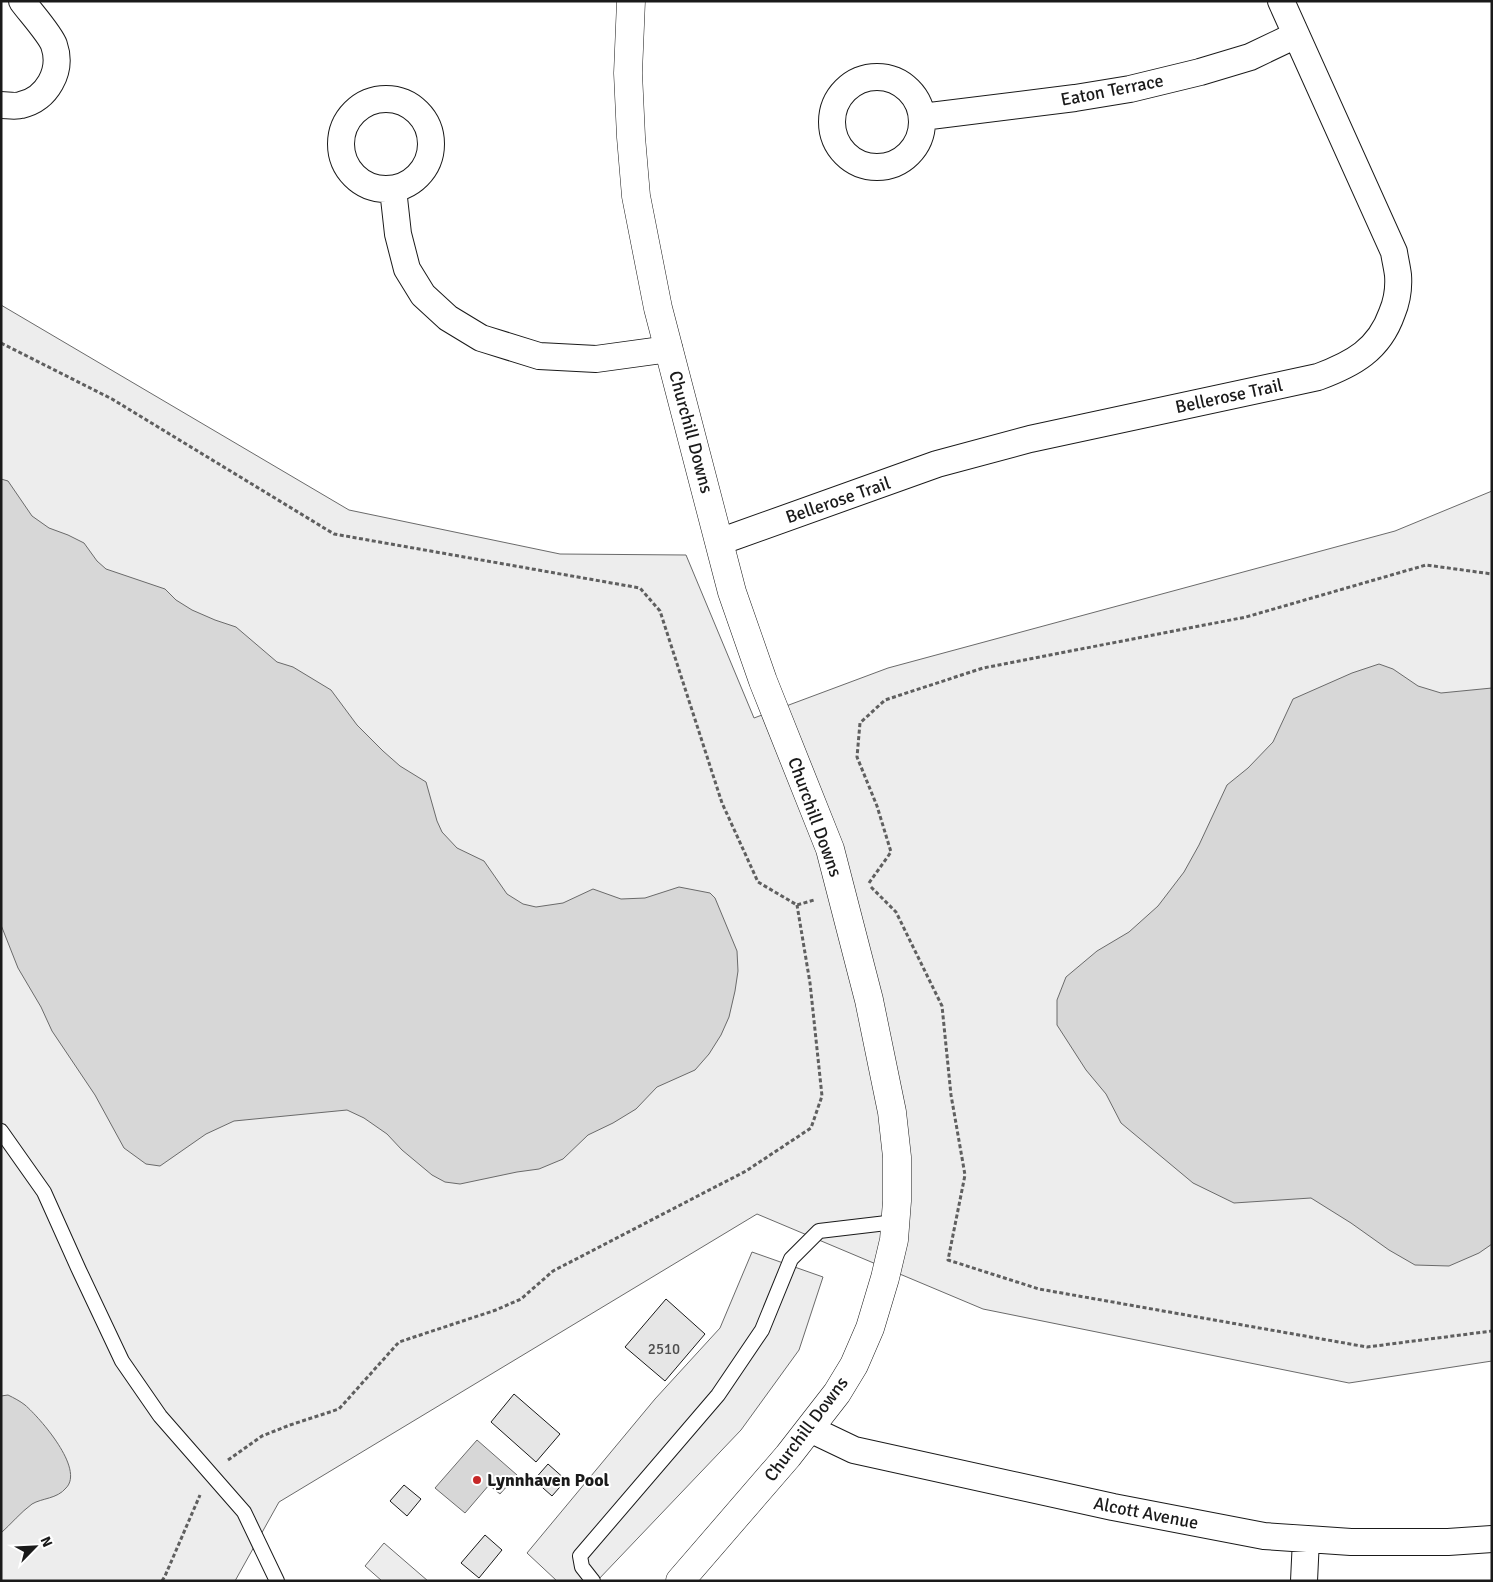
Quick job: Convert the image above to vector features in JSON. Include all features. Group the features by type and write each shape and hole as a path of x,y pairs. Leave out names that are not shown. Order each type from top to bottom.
{"street":[{"path":"1,8 9,1"},
{"path":"1,105 19,106 38,98 51,84 57,64 54,44 22,1"},
{"name":"Churchill Downs","path":"631,1 628,73 631,136 636,196 647,256 719,542 745,632 762,681 830,848 869,1000 892,1112 897,1157 894,1240 870,1328 854,1365 837,1393 810,1429 680,1581"},
{"name":"Bellerose Trail","path":"719,542 937,464 1030,439 1318,377 1337,370 1360,357 1376,344 1388,325 1397,301 1398,276 1394,252 1281,1"},
{"name":"Eaton Terrace","path":"922,117 1056,101 1130,88 1200,72 1250,57 1296,35"},
{"path":"394,189 398,234 407,269 423,295 448,318 481,338 539,356 596,359 669,349"},
{"name":"Alcott Avenue","path":"810,1429 854,1450 1113,1507 1264,1536 1351,1542 1448,1542 1492,1539"},
{"path":"1304,1581 1306,1539"}],"lane":[{"path":"1,1131 44,1192 122,1362 160,1416 211,1472 244,1512 277,1581"},
{"path":"593,1581 582,1567 580,1556 718,1396 762,1330 791,1259 820,1231 895,1222"}],"path":[{"path":"1,343 112,399 334,534 640,588 660,611 722,804 758,882 797,905 810,983 822,1096 812,1128 746,1171 553,1271 521,1299 496,1310 400,1342 339,1409 262,1436 211,1472 166,1576 162,1581"},
{"path":"1492,574 1426,565 1246,617 983,668 886,700 860,723 857,757 877,806 891,852 868,884 896,912 942,1006 951,1095 966,1175 948,1260 1039,1289 1367,1347 1492,1331"}],"shaded area":[{"path":"1,305 349,510 560,554 686,555 754,718 888,668 1395,531 1492,491 1492,1361 1349,1383 983,1309 757,1214 279,1502 235,1581 1,1581"},
{"path":"1,479 8,481 32,516 49,528 84,543 97,561 106,569 165,589 176,600 192,610 236,627 277,662 293,667 331,690 357,725 383,751 400,766 426,782 442,832 457,848 484,861 507,894 523,904 536,907 563,903 593,889 621,899 645,898 679,887 710,893 715,898 737,951 738,971 729,1017 721,1035 709,1054 695,1070 657,1087 636,1109 588,1135 563,1159 539,1169 460,1184 445,1182 432,1175 402,1150 387,1134 364,1118 347,1110 234,1121 206,1134 160,1166 146,1164 124,1148 95,1095 52,1031 41,1007 18,968 1,925"},
{"path":"1379,664 1393,669 1418,686 1441,693 1492,688 1492,1244 1479,1253 1449,1266 1415,1265 1311,1198 1234,1203 1193,1183 1121,1123 1106,1094 1086,1070 1057,1025 1057,1000 1066,977 1097,951 1129,932 1158,906 1184,872 1227,785 1248,768 1273,742 1293,699 1352,673"},
{"path":"752,1252 823,1277 799,1350 741,1430 597,1581 557,1581 527,1553 655,1399 720,1328"},
{"path":"8,1395 25,1405 50,1432 70,1469 70,1480 62,1492 32,1504 1,1533 1,1396"},
{"name":"Lynnhaven Pool","path":"477,1440 517,1475 500,1494 489,1485 465,1513 435,1488"},
{"path":"384,1543 428,1581 382,1581 365,1566"}],"building":[{"path":"666,1299 705,1334 665,1381 625,1347"},
{"path":"514,1394 560,1434 536,1462 491,1422"},
{"path":"548,1464 566,1480 552,1496 534,1480"},
{"path":"404,1485 421,1499 407,1516 390,1501"},
{"path":"485,1535 502,1550 479,1578 461,1563"}],"place":[{"name":"Lynnhaven Pool","path":"477,1480"}]}
